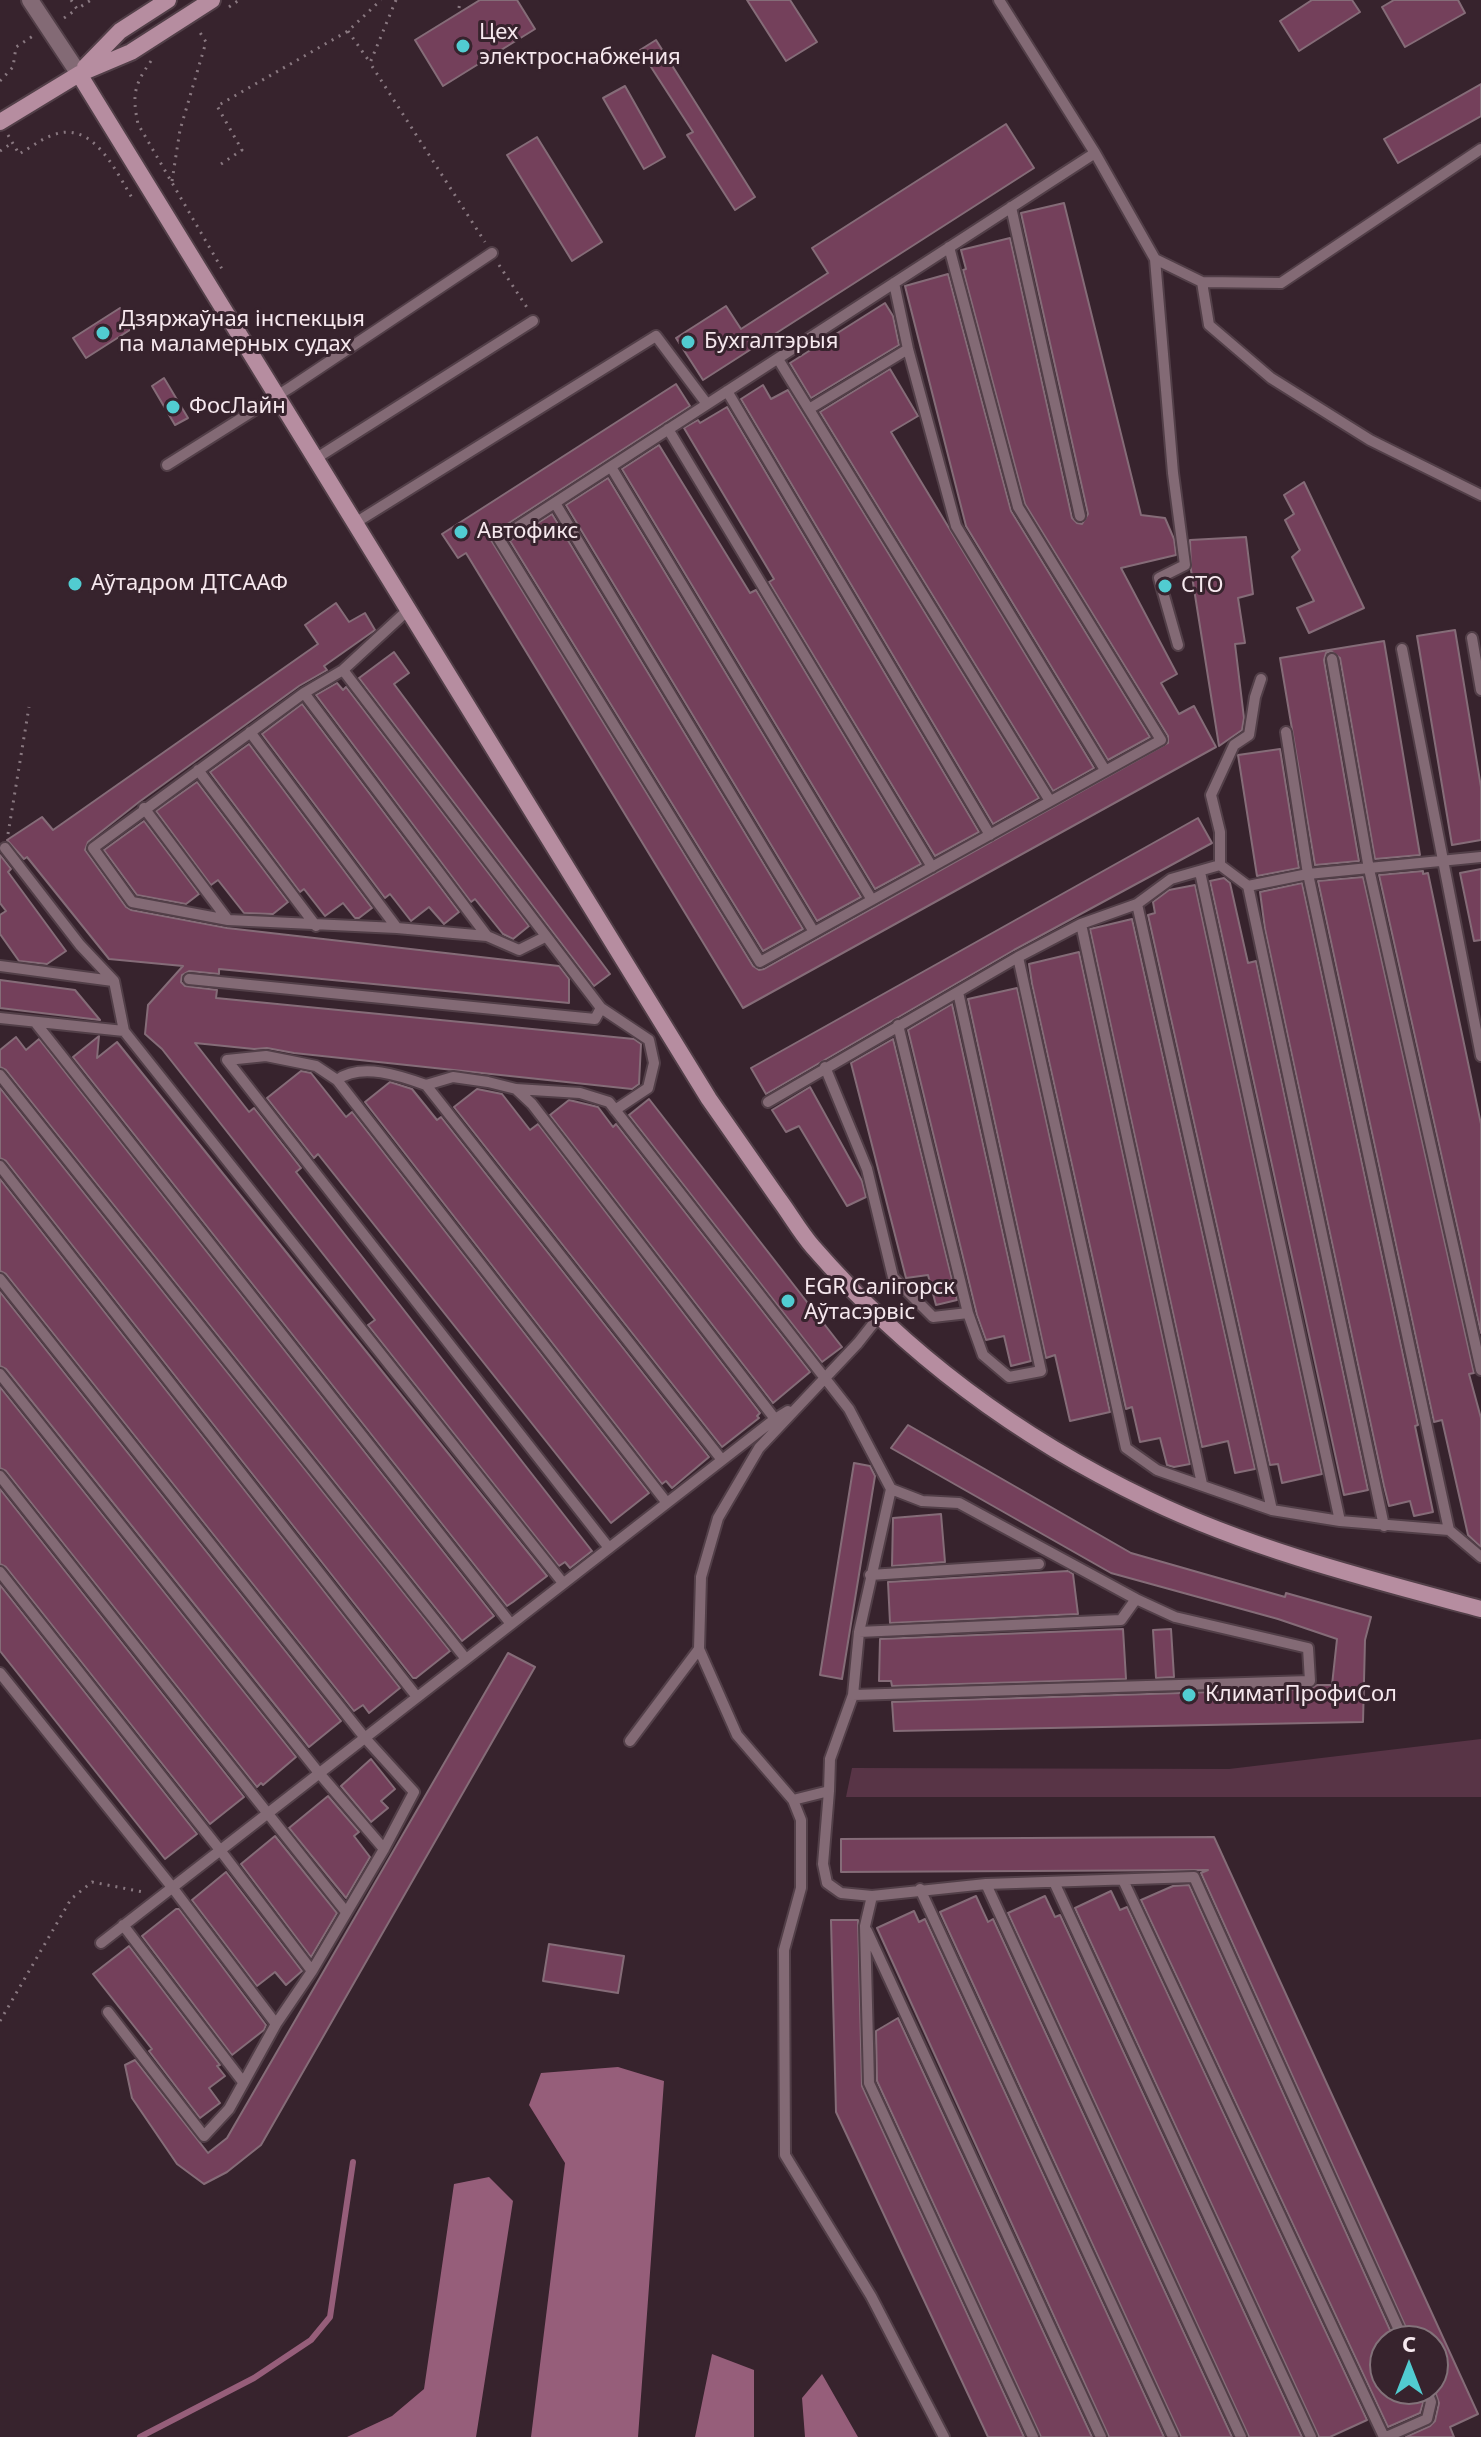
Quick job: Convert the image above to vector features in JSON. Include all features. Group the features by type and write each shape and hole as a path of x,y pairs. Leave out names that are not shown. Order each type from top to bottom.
{"main road":[{"path":"79,74 120,31 168,0"},
{"path":"0,122 79,74 131,52 212,0"},
{"path":"79,74 709,1099 812,1246 944,1374 1012,1423 1083,1466 1150,1501 1218,1529 1348,1573 1481,1609"}],"street":[{"path":"30,0 79,74"}],"lane":[{"path":"999,0 1095,153 1155,259 1173,473 1185,565 1159,578 1178,645"},
{"path":"1155,259 1202,282 1281,283 1481,149"},
{"path":"949,247 1018,507 1161,740 760,962 499,539 778,359 949,247 1095,153"},
{"path":"1011,207 1080,516"},
{"path":"167,465 492,253"},
{"path":"1202,282 1209,325 1271,378 1370,440 1481,495"},
{"path":"894,283 908,349 956,526 1105,770"},
{"path":"315,459 532,318"},
{"path":"355,523 656,336 707,404"},
{"path":"809,409 908,349"},
{"path":"778,359 1050,801"},
{"path":"727,391 990,835"},
{"path":"668,429 932,867"},
{"path":"611,467 872,900"},
{"path":"555,503 814,932"},
{"path":"408,610 343,670 304,693 93,848 132,902 228,920 397,928 487,936 519,950 545,937"},
{"path":"1472,638 1481,690"},
{"path":"1402,649 1481,1056"},
{"path":"1332,659 1369,869 1481,1370"},
{"path":"343,670 601,1008 649,1040 654,1063 648,1088 615,1110"},
{"path":"1220,865 1220,832 1211,795 1234,745 1249,735 1261,679"},
{"path":"304,693 487,936"},
{"path":"250,732 397,928"},
{"path":"1286,732 1308,874 1449,1530"},
{"path":"198,770 316,926"},
{"path":"144,808 228,920"},
{"path":"5,848 80,945 114,981 124,1031 563,1583"},
{"path":"1248,886 1308,874 1481,857"},
{"path":"768,1102 1018,957 1081,924 1137,904 1171,879 1220,865"},
{"path":"1220,865 1248,886 1384,1526"},
{"path":"1200,872 1340,1521"},
{"path":"1137,904 1272,1510"},
{"path":"1081,924 1202,1484"},
{"path":"0,956 5,967 114,981"},
{"path":"1018,957 1126,1448 1157,1470 1272,1510 1384,1526 1449,1530 1481,1557"},
{"path":"189,979 595,1019 601,1008"},
{"path":"898,1025 968,1313 983,1355 1009,1377 1041,1371 958,992"},
{"path":"0,1018 124,1031"},
{"path":"35,1022 511,1624"},
{"path":"609,1548 227,1060 266,1056 316,1066 337,1080 667,1503"},
{"path":"825,1067 867,1169 893,1277 933,1317 968,1313"},
{"path":"337,1080 346,1074 392,1073 426,1085 722,1460"},
{"path":"0,1075 466,1659"},
{"path":"426,1085 453,1077 516,1089 580,1093 609,1102 849,1409 891,1489 922,1501 959,1503 1175,1617 1308,1648 1310,1681 853,1695"},
{"path":"516,1089 532,1104 775,1419"},
{"path":"0,1166 417,1697"},
{"path":"0,1279 365,1738 414,1792 384,1849 312,1971 276,2024 229,2109 204,2136 108,2012"},
{"path":"880,1315 759,1448 718,1518 701,1577 699,1649 737,1735 793,1800 801,1820 801,1888 784,1950 785,2155 871,2296 944,2437"},
{"path":"0,1374 319,1773 384,1849"},
{"path":"101,1943 775,1419 797,1406"},
{"path":"0,1476 346,1912"},
{"path":"891,1489 859,1632 853,1695 830,1759 823,1864 827,1883 841,1893 872,1896 986,1884 1194,1877 1397,2325"},
{"path":"870,1575 1039,1564"},
{"path":"0,1572 312,1971"},
{"path":"859,1632 1121,1620 1136,1599"},
{"path":"630,1741 699,1649"},
{"path":"0,1673 172,1887 276,2024"},
{"path":"793,1800 829,1791"},
{"path":"1123,1880 1385,2437 1427,2419 1430,2405"},
{"path":"1054,1882 1311,2437"},
{"path":"986,1884 1241,2437"},
{"path":"920,1889 1173,2437"},
{"path":"872,1896 865,1926 869,2083 1033,2437"},
{"path":"123,1925 243,2082"},
{"path":"865,1926 1101,2437"}],"path":[{"path":"71,0 77,9 91,0"},
{"path":"229,7 239,0"},
{"path":"221,164 242,150 217,106 348,31 381,0"},
{"path":"370,63 396,0"},
{"path":"459,8 460,0"},
{"path":"172,184 180,130 206,42 197,28 189,32"},
{"path":"348,31 532,318"},
{"path":"0,81 13,67 16,47"},
{"path":"138,124 133,101 138,79 152,60"},
{"path":"0,151 12,143 19,154 54,134 72,133 92,140 100,148"},
{"path":"5,848 29,707"},
{"path":"0,2021 71,1899 92,1882 160,1897"}],"shaded area":[{"path":"1481,1739 1481,1797 846,1797 852,1768 1229,1769"},
{"path":"618,2067 664,2081 638,2437 531,2437 565,2163 529,2105 541,2073"},
{"path":"489,2177 513,2201 476,2437 347,2437 392,2416 424,2389 454,2184"},
{"path":"712,2354 754,2370 754,2437 695,2437"},
{"path":"822,2374 858,2437 805,2437 802,2398"}],"building":[{"name":"Цех электроснабжения","path":"480,0 517,0 535,29 443,86 415,40"},
{"path":"747,0 790,0 817,42 786,61"},
{"path":"1312,0 1352,0 1360,12 1299,51 1280,21"},
{"path":"1394,0 1458,0 1465,13 1405,47 1382,7"},
{"path":"656,40 755,197 735,210 687,135 693,132 640,50"},
{"path":"1481,84 1481,116 1398,163 1384,139"},
{"path":"625,86 665,157 644,169 603,98"},
{"path":"1006,124 1034,168 703,380 676,338 726,306 741,329 828,273 812,248"},
{"path":"537,137 602,242 572,261 507,155"},
{"path":"1064,203 1141,515 1165,518 1174,539 1176,555 1121,568 1177,674 1161,683 1179,714 1194,706 1216,747 743,1008 466,553 458,558 442,534 676,384 690,406 495,532 491,540 753,966 764,969 1168,743 1168,736 1025,504 963,270 966,269 961,250 1010,238 1072,518 1082,524 1088,514 1021,213"},
{"path":"948,274 1011,511 1150,737 1108,760 966,526 905,286"},
{"path":"885,303 893,316 899,345 811,398 790,363"},
{"name":"Дзяржаўная інспекцыя па маламерных судах","path":"120,308 133,328 86,358 73,338"},
{"path":"890,369 918,416 891,432 1094,768 1053,791 820,412"},
{"name":"ФосЛайн","path":"164,378 188,418 175,425 152,386"},
{"path":"763,385 771,399 788,390 1039,798 993,824 741,399"},
{"path":"727,407 979,832 935,856 769,582 774,579 684,428 698,420 700,423"},
{"path":"659,445 750,593 756,590 921,864 875,889 622,469"},
{"path":"608,478 861,897 817,921 566,505"},
{"path":"1304,482 1364,608 1309,633 1297,608 1314,601 1292,557 1300,550 1285,520 1294,514 1284,495"},
{"path":"552,514 803,929 763,951 510,541"},
{"path":"1246,537 1253,594 1238,598 1245,643 1235,644 1244,718 1242,730 1219,746 1191,570 1190,540"},
{"path":"336,603 349,622 365,613 375,630 324,666 327,670 299,686 139,802 88,842 85,850 131,910 227,928 559,966 569,979 569,1003 219,969 219,974 189,971 182,975 181,982 185,986 217,990 216,998 634,1039 641,1044 639,1084 632,1089 267,1048 195,1043 249,1112 254,1108 301,1168 296,1172 592,1551 570,1568 565,1562 559,1566 368,1325 375,1320 162,1049 145,1034 148,1005 183,966 109,959 27,857 24,859 7,840 42,817 53,830 318,644 305,625"},
{"path":"1455,630 1481,787 1481,840 1452,845 1417,636"},
{"path":"1384,641 1420,855 1375,859 1340,658 1331,651 1326,653 1324,660 1359,861 1315,865 1280,658"},
{"path":"394,652 409,673 394,684 610,974 594,986 359,678"},
{"path":"337,683 343,690 346,687 529,926 513,939 503,934 475,899 471,902 316,695"},
{"path":"302,704 459,912 444,924 429,907 411,921 390,894 385,898 262,734"},
{"path":"249,744 372,908 359,918 355,918 343,903 325,916 304,889 300,892 210,772"},
{"path":"1280,749 1299,868 1257,876 1238,755"},
{"path":"197,782 288,902 273,914 244,913 218,880 211,885 156,811"},
{"path":"1198,818 1212,843 1014,950 766,1094 751,1068"},
{"path":"144,821 199,894 186,904 137,895 104,850"},
{"path":"0,855 11,869 8,872 66,951 47,964 19,961 0,934 0,915 6,911 0,903"},
{"path":"1481,869 1481,940 1474,941 1460,873"},
{"path":"1423,871 1423,874 1428,873 1481,1124 1481,1333 1379,875"},
{"path":"1363,877 1474,1373 1469,1374 1481,1418 1481,1547 1468,1535 1442,1420 1434,1422 1318,881"},
{"path":"1224,878 1230,883 1248,963 1256,961 1368,1490 1344,1495 1210,881"},
{"path":"1302,883 1418,1425 1415,1426 1433,1512 1414,1516 1410,1501 1389,1506 1265,929 1260,892"},
{"path":"1195,885 1322,1474 1282,1483 1278,1464 1270,1465 1148,915 1155,913 1153,902 1169,890"},
{"path":"1132,919 1255,1469 1235,1473 1228,1441 1202,1447 1090,929"},
{"path":"1079,952 1190,1464 1167,1465 1160,1438 1140,1442 1132,1407 1126,1409 1032,984 1029,964"},
{"path":"0,980 75,990 100,1020 0,1008"},
{"path":"1017,988 1110,1412 1070,1421 1055,1355 1046,1358 968,999"},
{"path":"952,1004 1031,1361 1011,1366 1004,1336 986,1340 977,1315 908,1030"},
{"path":"99,1036 97,1058 117,1042 547,1576 507,1606 73,1057"},
{"path":"16,1037 26,1050 39,1039 494,1616 462,1641 6,1070 0,1067 0,1050"},
{"path":"893,1039 957,1300 936,1305 928,1275 906,1278 851,1063"},
{"path":"301,1071 311,1073 346,1117 352,1112 649,1493 611,1523 318,1154 314,1158 267,1098"},
{"path":"390,1082 412,1089 437,1120 441,1117 709,1457 672,1488 666,1481 662,1484 365,1102"},
{"path":"810,1087 862,1181 866,1197 847,1206 799,1126 786,1132 772,1110"},
{"path":"0,1088 450,1651 416,1678 6,1161 0,1158"},
{"path":"477,1089 502,1094 530,1130 538,1124 760,1413 759,1418 722,1447 454,1107"},
{"path":"649,1099 842,1347 822,1362 629,1115"},
{"path":"569,1100 598,1107 613,1127 616,1124 810,1372 773,1403 550,1115"},
{"path":"0,1179 400,1688 369,1713 363,1705 354,1711 6,1274 0,1271"},
{"path":"0,1292 341,1721 309,1747 6,1369 0,1366"},
{"path":"0,1387 296,1757 263,1785 261,1783 257,1787 6,1471 0,1468"},
{"path":"908,1425 1131,1553 1285,1597 1286,1593 1371,1617 1365,1640 1363,1722 894,1731 892,1702 1310,1689 1317,1685 1332,1685 1337,1639 1278,1619 1111,1573 891,1448"},
{"path":"854,1463 870,1466 875,1476 842,1679 820,1675"},
{"path":"0,1489 244,1797 210,1824 6,1567 0,1564"},
{"path":"941,1514 945,1562 892,1566 893,1518"},
{"path":"1068,1571 1073,1574 1078,1614 890,1623 888,1582"},
{"path":"0,1585 197,1834 165,1859 0,1651"},
{"path":"1123,1629 1126,1679 892,1686 891,1681 879,1681 880,1639"},
{"path":"1171,1629 1174,1677 1156,1678 1153,1630"},
{"path":"508,1653 535,1667 261,2145 227,2172 204,2184 177,2164 132,2098 125,2065 135,2060 208,2153 227,2138"},
{"path":"371,1759 395,1789 381,1801 388,1808 371,1822 341,1786"},
{"path":"328,1796 359,1832 354,1836 370,1857 346,1898 289,1828"},
{"path":"275,1836 337,1913 311,1957 241,1864"},
{"path":"1214,1837 1437,2325 1405,2325 1201,1873 1208,1870 841,1872 841,1839"},
{"path":"226,1872 302,1971 286,1985 275,1972 257,1986 192,1900"},
{"path":"1189,1885 1388,2325 1369,2325 1369,2386 1141,1900 1173,1886"},
{"path":"1111,1891 1120,1910 1127,1907 1367,2420 1330,2437 1319,2437 1075,1908"},
{"path":"976,1896 988,1922 993,1919 1232,2437 1181,2437 940,1912"},
{"path":"1045,1896 1055,1917 1060,1915 1302,2437 1249,2437 1008,1913"},
{"path":"176,1909 266,2025 264,2030 232,2055 142,1936"},
{"path":"914,1911 919,1922 925,1919 1164,2437 1109,2437 877,1928"},
{"path":"831,1920 858,1920 862,2086 1024,2437 988,2437 836,2112"},
{"path":"549,1944 624,1956 618,1993 543,1981"},
{"path":"129,1946 220,2065 217,2066 225,2076 209,2088 220,2103 200,2118 149,2051 152,2049 93,1974"},
{"path":"898,2018 1092,2437 1041,2437 877,2081 876,2031"},
{"path":"1449,2351 1478,2414 1450,2427 1454,2437 1406,2437 1435,2421 1439,2405 1449,2405"},
{"path":"1378,2405 1422,2405 1420,2413 1388,2427"}],"waterway":[{"path":"140,2437 254,2378 311,2340 330,2317 353,2162"}],"place":[{"name":"Цех электроснабжения","path":"463,46"},
{"name":"Дзяржаўная інспекцыя па маламерных судах","path":"103,333"},
{"name":"Бухгалтэрыя","path":"688,342"},
{"name":"ФосЛайн","path":"173,407"},
{"name":"Автофикс","path":"461,532"},
{"name":"Аўтадром ДТСААФ","path":"75,584"},
{"name":"СТО","path":"1165,586"},
{"name":"EGR Салігорск Аўтасэрвіс","path":"788,1301"},
{"name":"КлиматПрофиСол","path":"1189,1695"}]}
